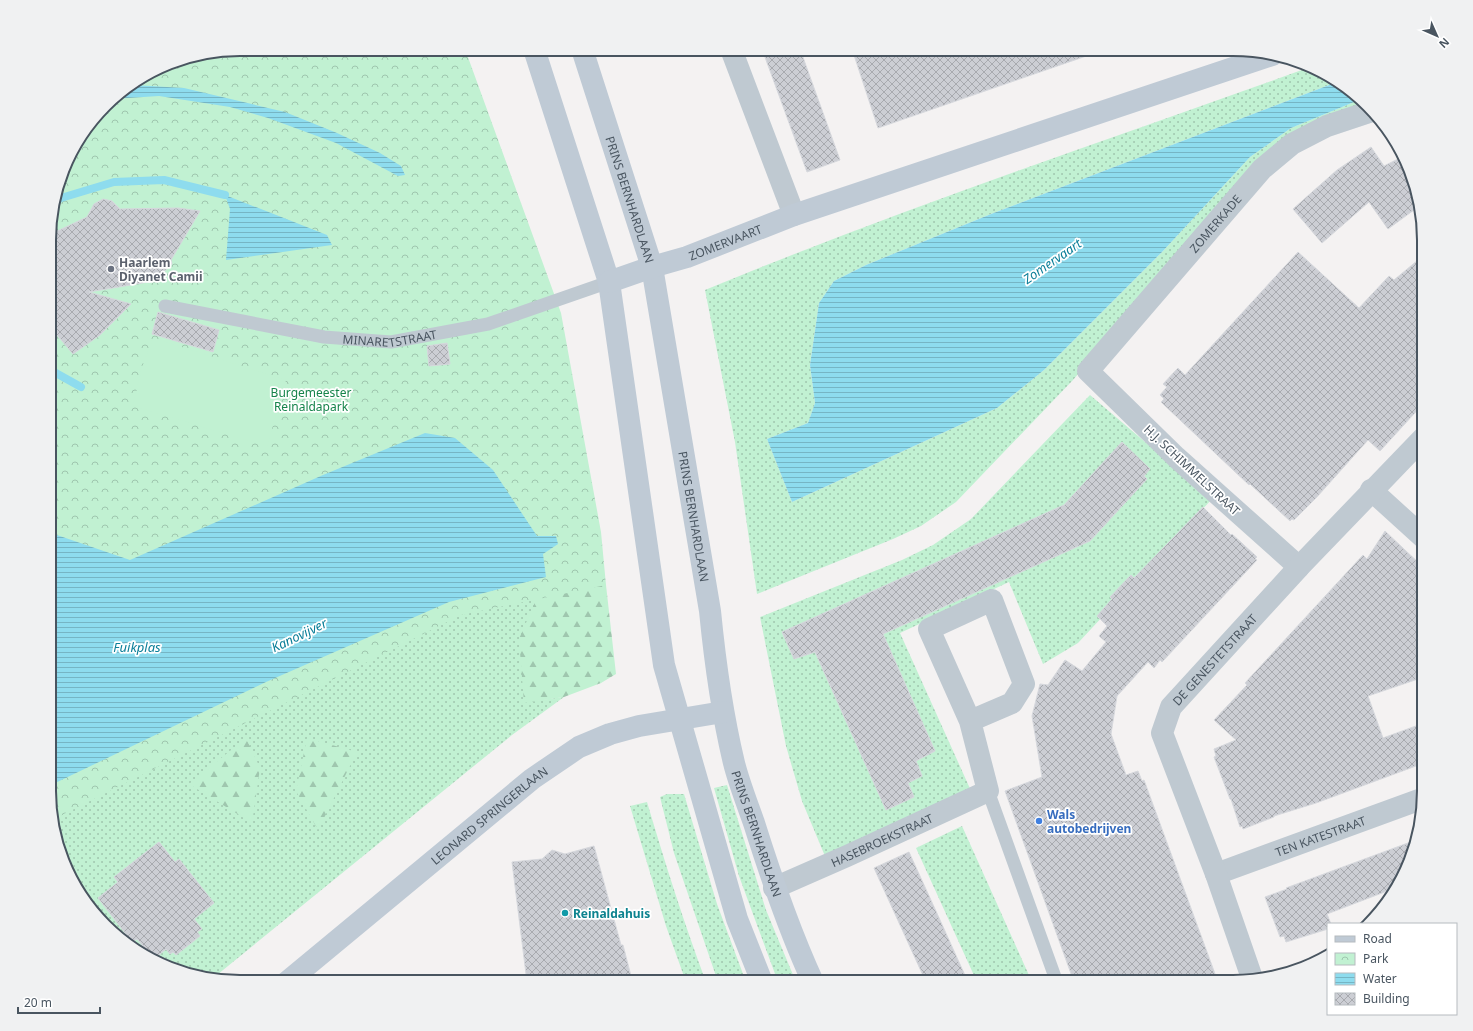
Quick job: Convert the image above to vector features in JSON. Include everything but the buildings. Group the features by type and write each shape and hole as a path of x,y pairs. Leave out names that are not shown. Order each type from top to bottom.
{"main road":[{"path":"536,56 609,282 664,665 737,919 759,975"},
{"name":"PRINS BERNHARDLAAN","path":"584,56 652,267 710,611 715,662 723,712 734,764 774,888 798,950 810,975"},
{"name":"ZOMERVAART","path":"609,282 687,257 794,215 1261,59"},
{"name":"LEONARD SPRINGERLAAN","path":"295,975 532,779 579,747 610,734 627,729 723,712"}],"street":[{"path":"734,56 794,215"},
{"name":"ZOMERKADE","path":"1088,371 1262,169 1292,144 1327,126 1366,113"},
{"name":"H.J. SCHIMMELSTRAAT","path":"1088,371 1176,457 1299,566"},
{"name":"DE GENESTETSTRAAT","path":"1251,974 1216,874 1162,733 1171,707 1299,566 1417,444"},
{"path":"1371,490 1417,532"},
{"path":"970,721 1012,702 1024,684 992,600 929,629 970,721 988,791"},
{"name":"HASEBROEKSTRAAT","path":"774,888 988,791"},
{"name":"TEN KATESTRAAT","path":"1216,874 1417,801"}],"lane":[{"name":"MINARETSTRAAT","path":"165,306 324,337 391,342 488,324 609,282"},
{"path":"988,791 1054,975"}],"green space":[{"name":"Burgemeester Reinaldapark","path":"228,56 468,56 561,313 601,532 606,585 461,615 58,817 56,803 56,228 62,192 70,169 87,138 110,110 128,94 148,81 169,70 192,62"},
{"path":"1303,70 1331,84 991,214 866,265 834,281 819,303 810,365 815,403 808,423 767,439 792,502 997,408 1044,370 1163,251 1250,157 1291,128 1354,102 1361,108 1228,198 1073,380 956,502 921,526 893,539 757,594 735,442 705,290 855,231 1006,175"},
{"path":"153,338 286,380 267,446 133,406 142,367"},
{"path":"1090,395 1212,499 1078,643 1043,664 1009,582 900,633 972,793 827,861 802,801 786,746 760,617 902,560 933,545 971,519"},
{"path":"56,505 546,577 524,702 564,697 512,735 219,973 192,969 159,956 128,937 110,921 94,903 70,862 62,839 56,803"},
{"path":"546,577 606,585 616,674 601,683 564,697 524,703 519,639"},
{"path":"246,738 260,768 252,823 189,784"},
{"path":"307,738 357,752 318,830 296,791"},
{"path":"727,785 766,910 793,975 775,975 739,876 714,788"},
{"path":"667,794 684,794 717,904 743,975 716,975 674,853 660,797"},
{"path":"647,802 675,893 703,975 684,975 666,926 630,806"},
{"path":"962,826 1029,975 974,975 916,848"}],"water":[{"name":"Zomervaart","path":"1331,84 1354,102 1291,128 1250,157 1163,251 1044,370 997,408 792,502 767,439 808,423 815,403 810,365 819,303 834,281 866,265 991,214"},
{"path":"141,85 184,88 285,112 337,133 380,153 401,166 405,175 398,176 336,143 268,118 230,107 159,96 123,98"},
{"path":"225,195 327,235 332,245 226,260 230,209"},
{"name":"Fuikplas","path":"425,433 455,438 493,470 537,536 556,536 558,544 543,554 546,577 449,602 266,682 56,783 56,535 130,560 323,475"}],"waterway":[{"path":"61,198 114,182 164,180 225,195"},
{"path":"56,373 81,387"}],"place":[{"name":"Haarlem Diyanet Camii","path":"111,269"},
{"name":"Wals autobedrijven","path":"1039,821"},
{"name":"Reinaldahuis","path":"565,913"}],"water label":[{"name":"Kanovijver","path":"299,635"}]}
